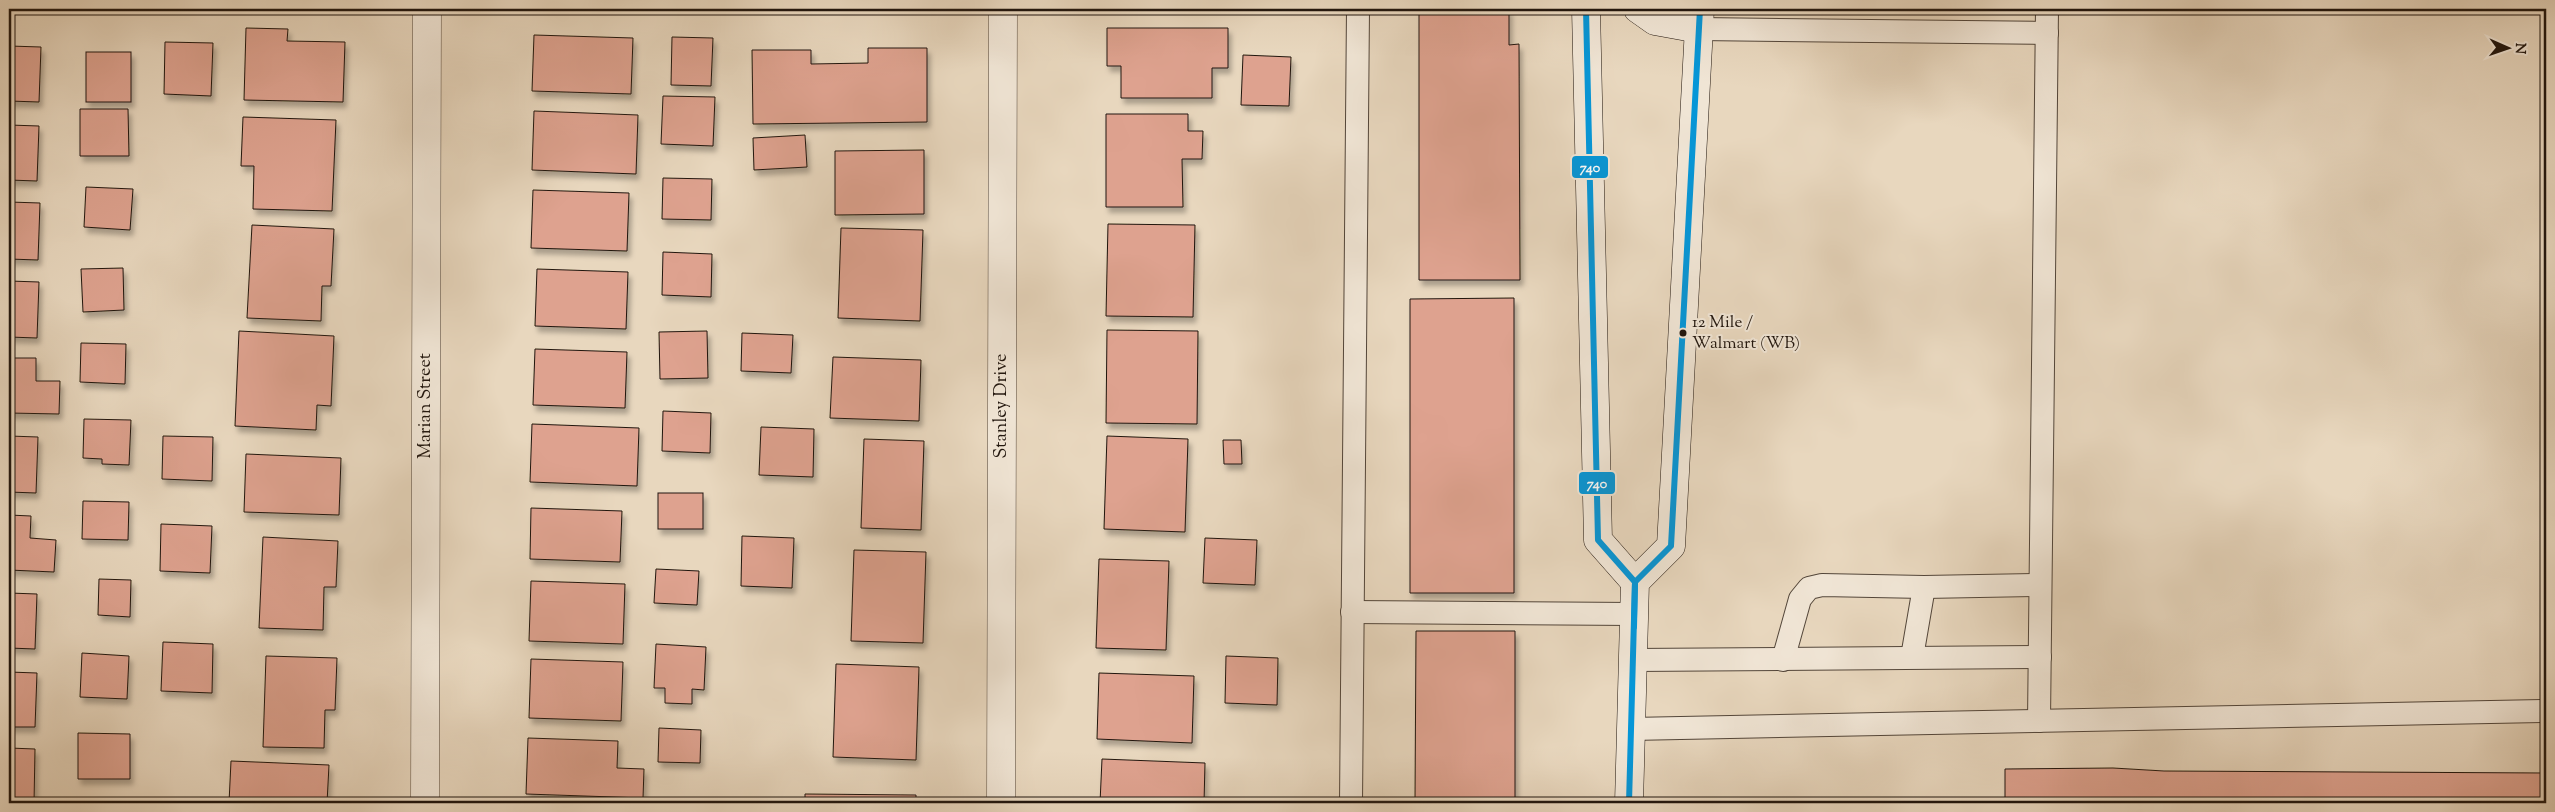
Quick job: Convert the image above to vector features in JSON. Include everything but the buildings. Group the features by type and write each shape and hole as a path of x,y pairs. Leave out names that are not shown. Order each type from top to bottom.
{"street":[{"name":"Marian Street","path":"425,803 428,9"},
{"name":"Stanley Drive","path":"1002,803 1003,9"},
{"path":"1586,9 1598,540 1635,582"},
{"path":"1629,803 1635,582 1670,546 1700,19 1672,26 1656,21 1638,9"}],"lane":[{"path":"1351,803 1358,9"},
{"path":"2039,721 2048,9"},
{"path":"1700,19 2047,33"},
{"path":"1783,660 1800,598 1809,588 1822,585 1924,587 2040,585"},
{"path":"1912,657 1924,587"},
{"path":"1352,612 1634,614"},
{"path":"1633,660 1783,660 1912,657 2040,658"},
{"path":"1631,729 2546,711"}],"transit line":[{"name":"740","path":"1586,9 1598,540 1635,582 1634,627"},
{"name":"740","path":"1629,803 1635,582 1671,546 1700,9"}],"place":[{"name":"12 Mile / Walmart (WB)","path":"1683,333"}]}
